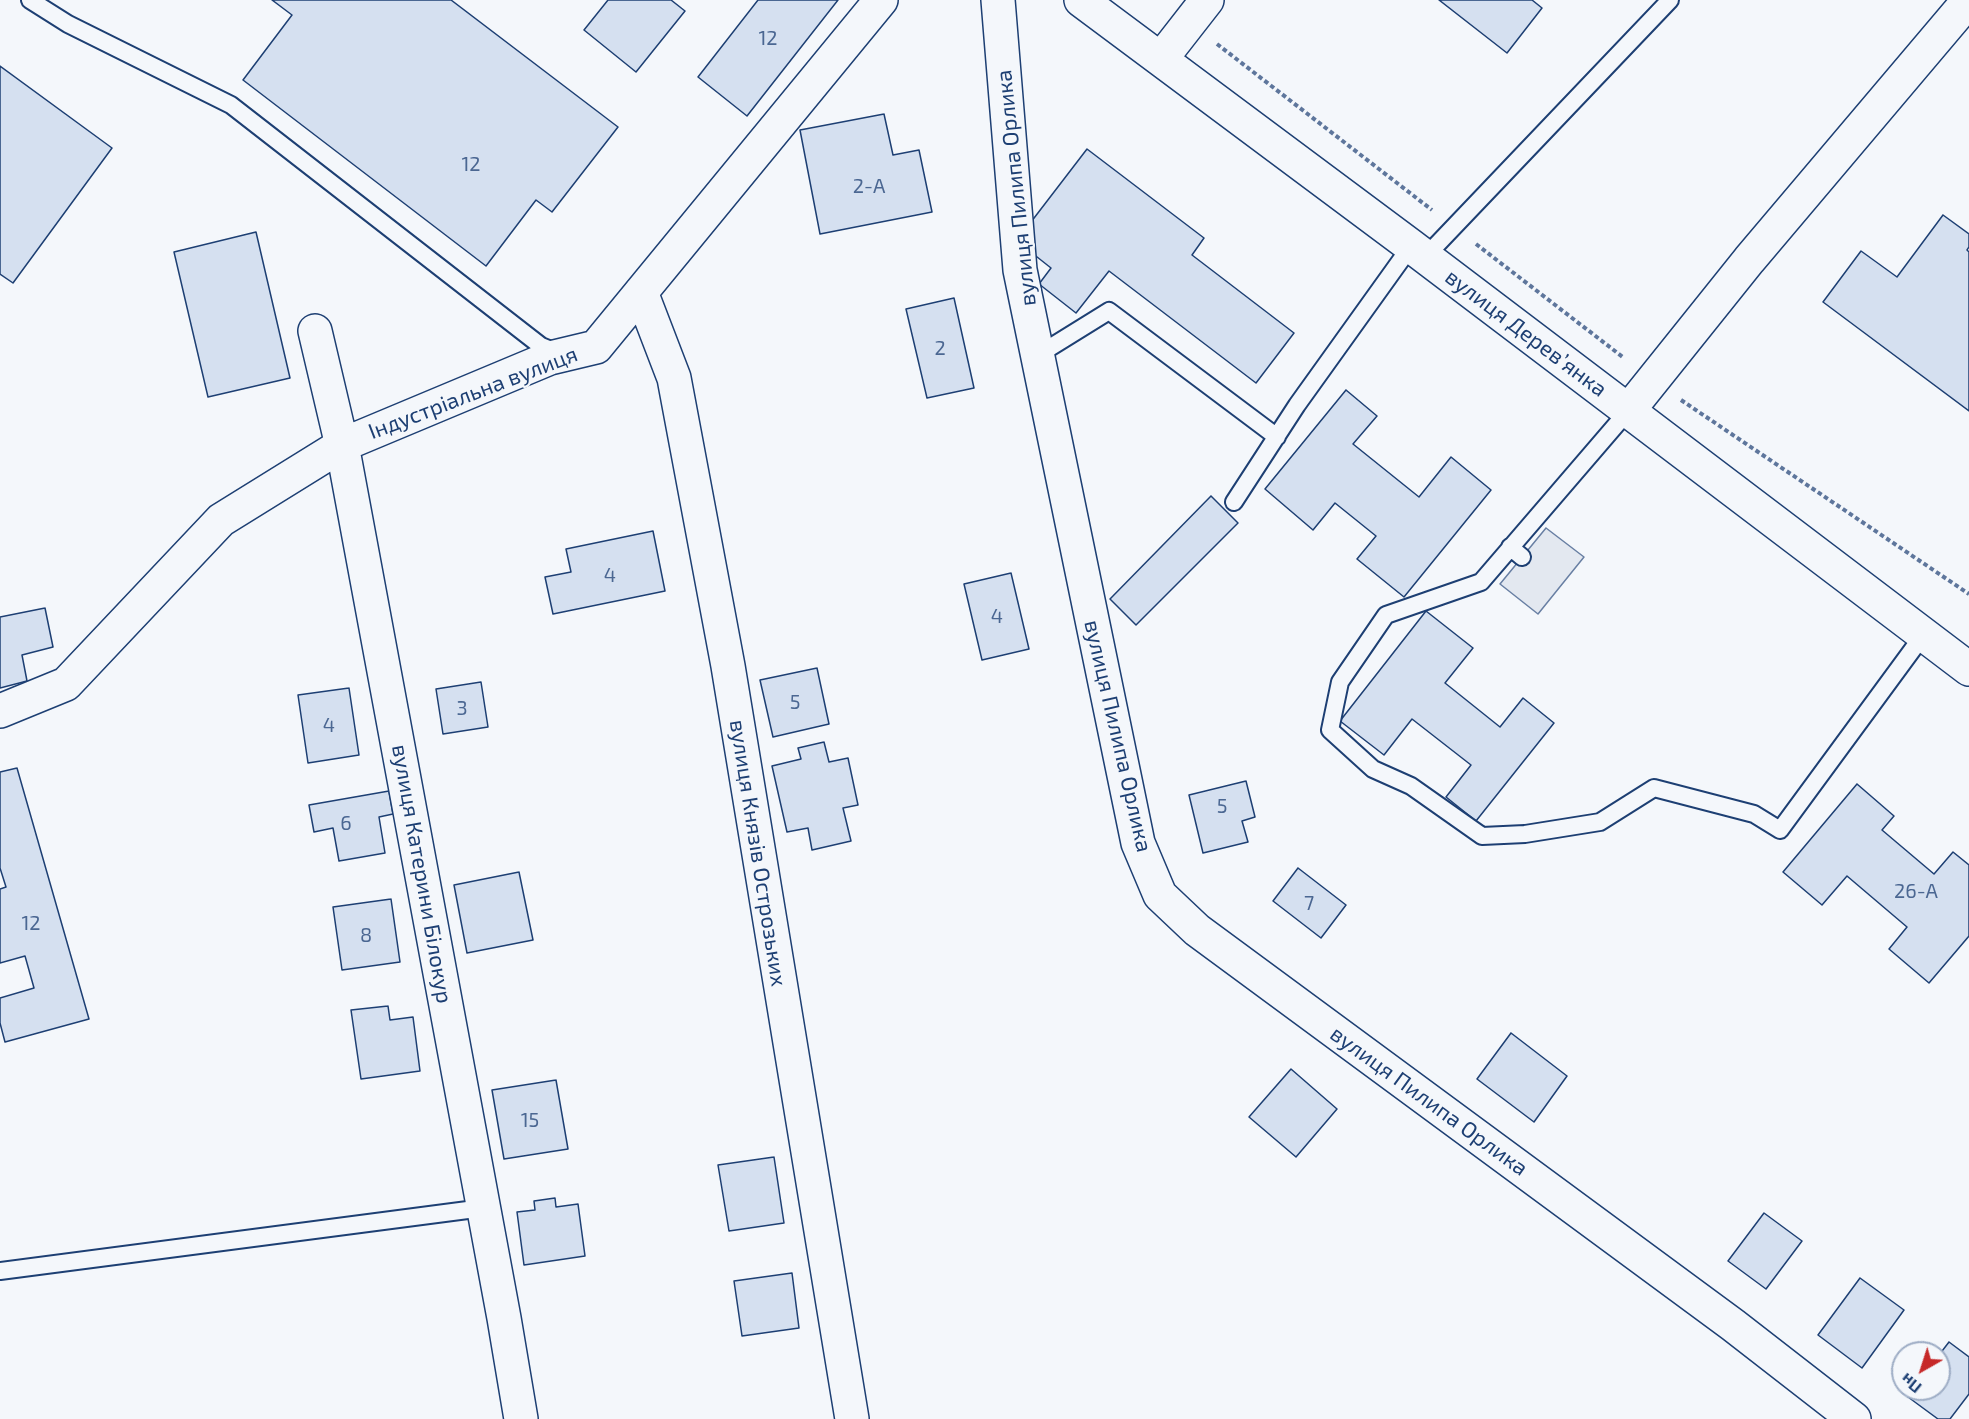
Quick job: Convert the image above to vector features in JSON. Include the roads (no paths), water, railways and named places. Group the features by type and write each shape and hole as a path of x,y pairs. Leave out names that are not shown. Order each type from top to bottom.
{"street":[{"name":"Індустріальна вулиця","path":"0,711 66,684 221,520 342,445 550,358 596,347 880,0"},
{"name":"вулиця Пилипа Орлика","path":"998,0 1020,270 1138,843 1160,895 1197,930 1723,1318 1854,1419"},
{"name":"вулиця Деревʼянка","path":"1082,0 1418,251 1969,669"},
{"path":"1161,59 1207,0"},
{"path":"1628,411 1749,260 1969,0"},
{"name":"вулиця Князів Острозьких","path":"641,292 674,378 723,643 852,1419"},
{"name":"вулиця Катерини Білокур","path":"315,332 342,445 521,1419"}],"lane":[{"path":"30,0 68,24 141,58 231,105 541,346 551,351 567,354"},
{"path":"1234,502 1297,405 1418,251 1670,0"},
{"path":"1038,355 1109,312 1277,437"},
{"path":"1628,411 1516,552 1481,582 1386,615 1340,682 1330,730 1373,769 1411,786 1482,836 1525,834 1600,822 1654,788 1754,814 1780,830 1924,634"},
{"path":"0,1271 483,1208"}]}
